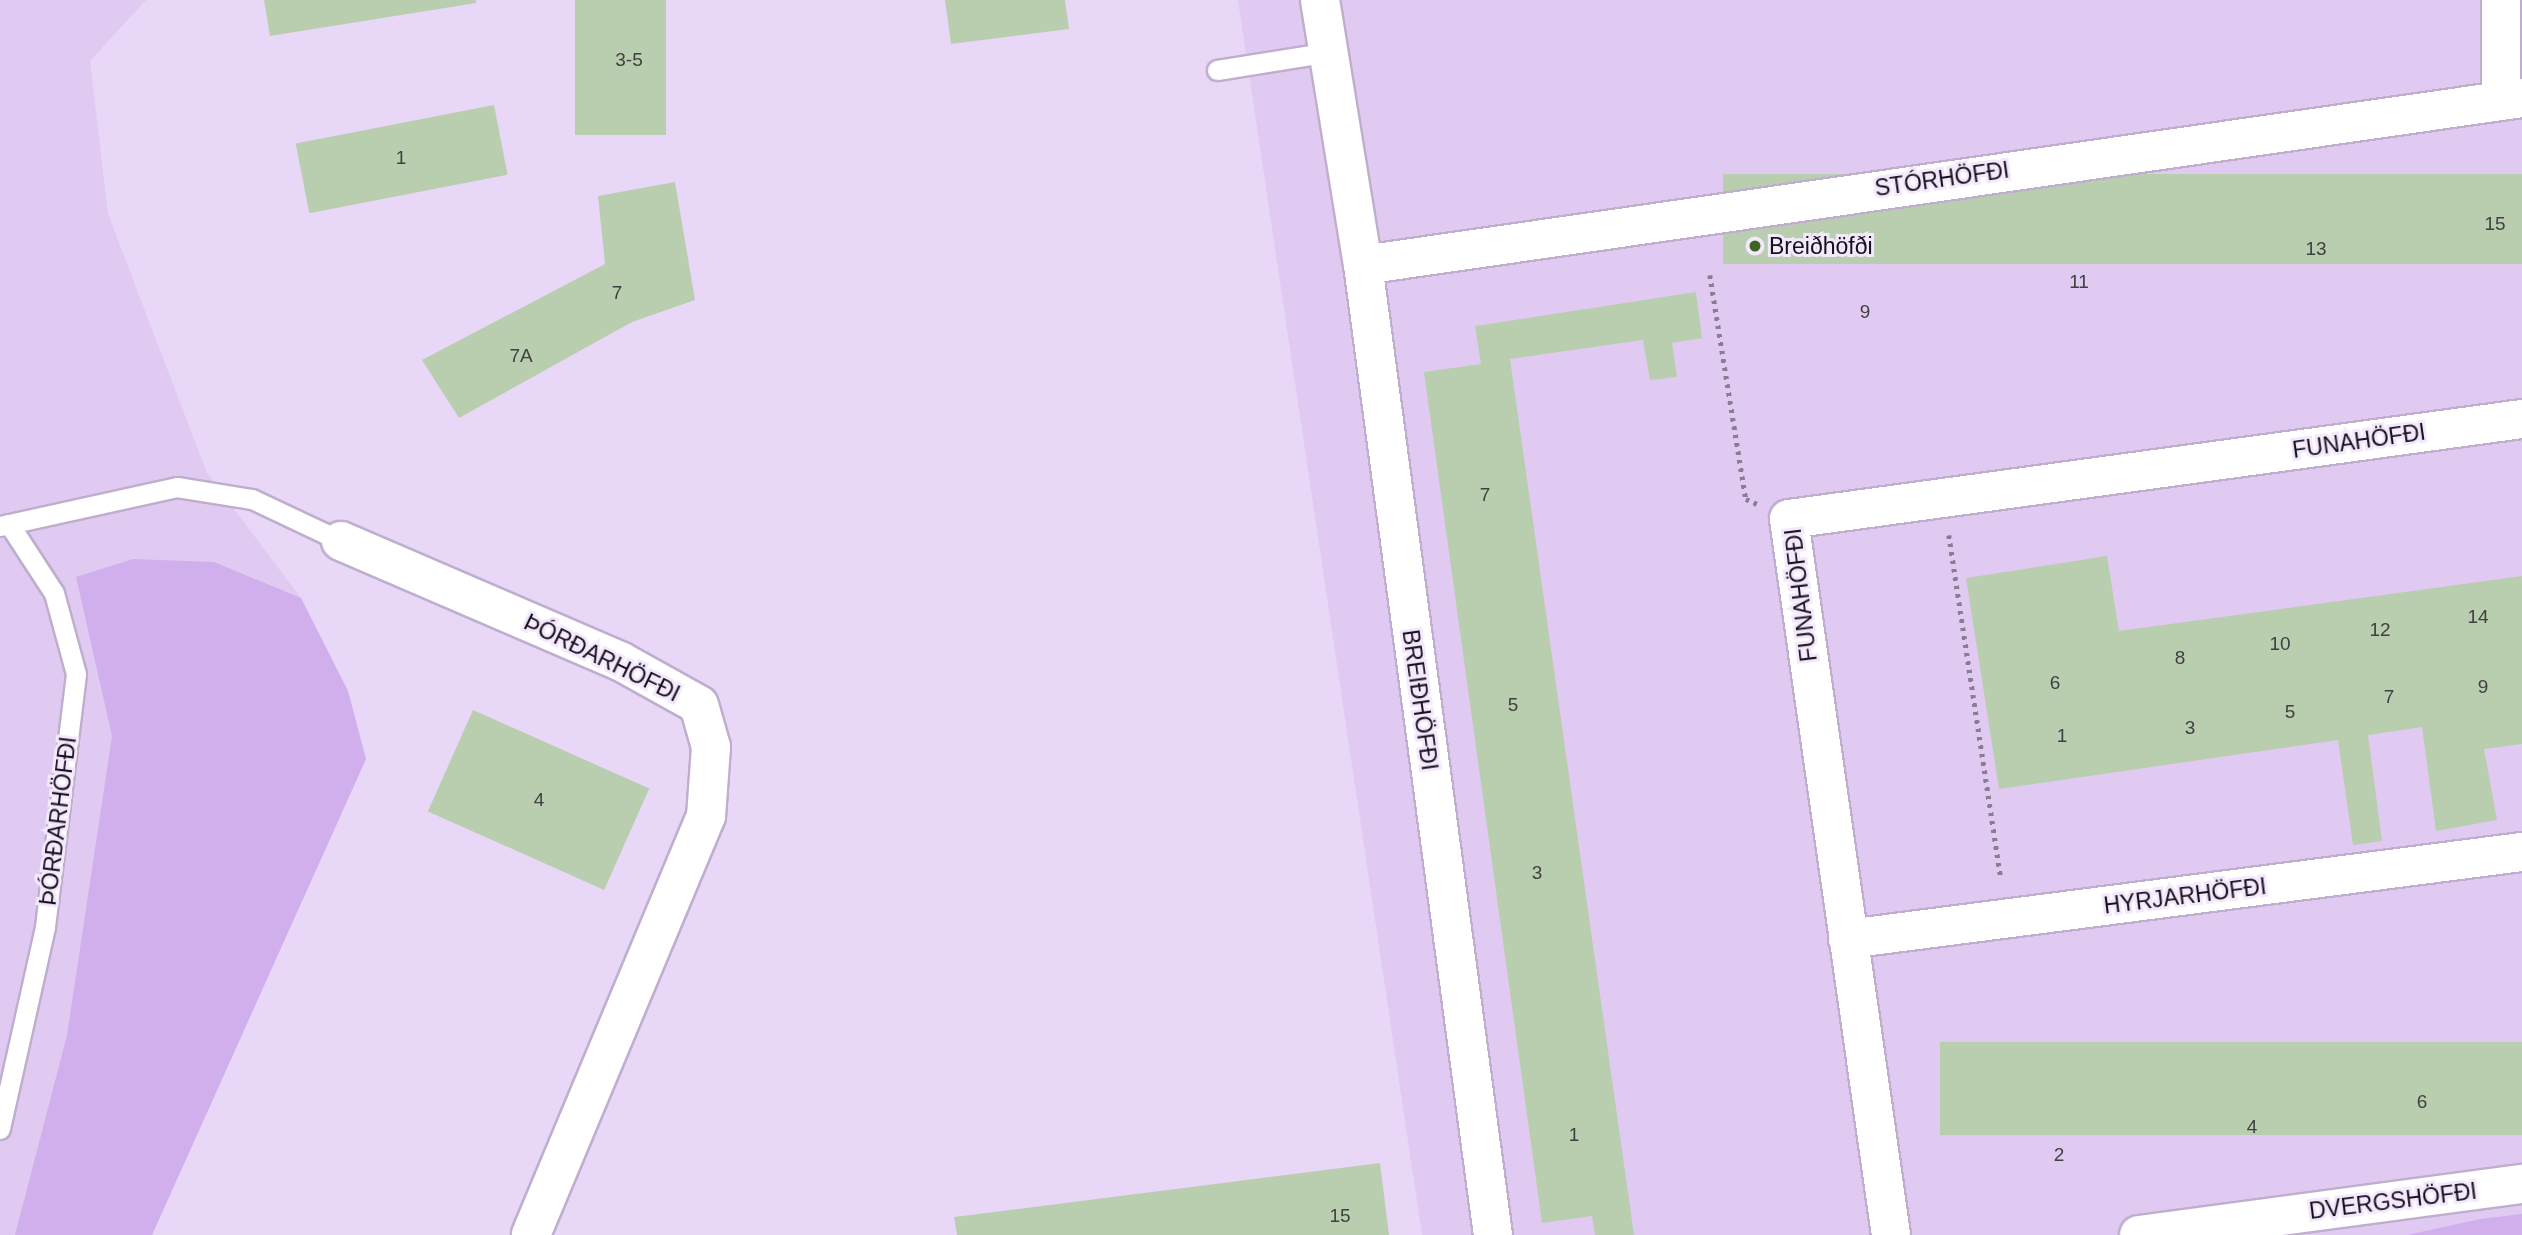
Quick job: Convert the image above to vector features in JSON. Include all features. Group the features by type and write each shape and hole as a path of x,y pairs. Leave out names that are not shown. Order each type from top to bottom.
{"street":[{"name":"BREIÐHÖFÐI","path":"1320,0 1363,265 1493,1235"},
{"path":"2501,0 2512,100"},
{"name":"STÓRHÖFÐI","path":"1363,265 2512,100"},
{"name":"FUNAHÖFÐI","path":"1891,1235 1789,519 2522,419"},
{"name":"ÞÓRÐARHÖFÐI","path":"341,541 620,661 699,705 710,747 706,816 531,1235"},
{"name":"HYRJARHÖFÐI","path":"1847,939 2522,852"},
{"name":"DVERGSHÖFÐI","path":"2139,1235 2183,1232 2522,1184"}],"lane":[{"path":"1217,70 1329,52"},
{"name":"ÞÓRÐARHÖFÐI","path":"0,1129 45,927 76,674 54,593 5,525 177,486 252,499 341,541"}],"path":[{"path":"1710,275 1746,499 1789,519"},
{"path":"1944,498 2007,918"}],"shaded area":[{"path":"0,0 146,0 90,61 108,214 207,473 301,598 348,691 366,759 152,1235 0,1235"},
{"path":"1238,0 2522,0 2522,1235 1422,1235"},
{"path":"133,559 214,562 301,598 348,691 366,759 152,1235 15,1235 67,1035 112,736 76,577"},
{"path":"2522,1214 2522,1235 2407,1235 2480,1219"}],"building":[{"path":"264,0 476,0 476,3 270,36"},
{"path":"575,0 666,0 666,135 575,135"},
{"path":"945,0 1065,0 1069,29 951,44"},
{"path":"494,105 508,175 309,213 296,144"},
{"path":"1723,174 2522,174 2522,264 1723,264"},
{"path":"675,182 695,300 632,322 459,418 422,360 605,264 598,196"},
{"path":"1696,292 1702,338 1672,343 1677,377 1650,380 1643,340 1510,359 1634,1235 1595,1235 1592,1216 1542,1223 1424,372 1481,364 1475,326"},
{"path":"2107,556 2119,631 2522,576 2522,744 2484,749 2497,820 2436,831 2422,727 2368,735 2382,841 2353,845 2338,740 1999,789 1966,578"},
{"path":"473,710 649,789 604,890 428,811"},
{"path":"1940,1042 2522,1042 2522,1135 1940,1135"},
{"path":"1380,1163 1389,1235 957,1235 954,1217"}],"place":[{"name":"Breiðhöfði","path":"1755,246"}]}
